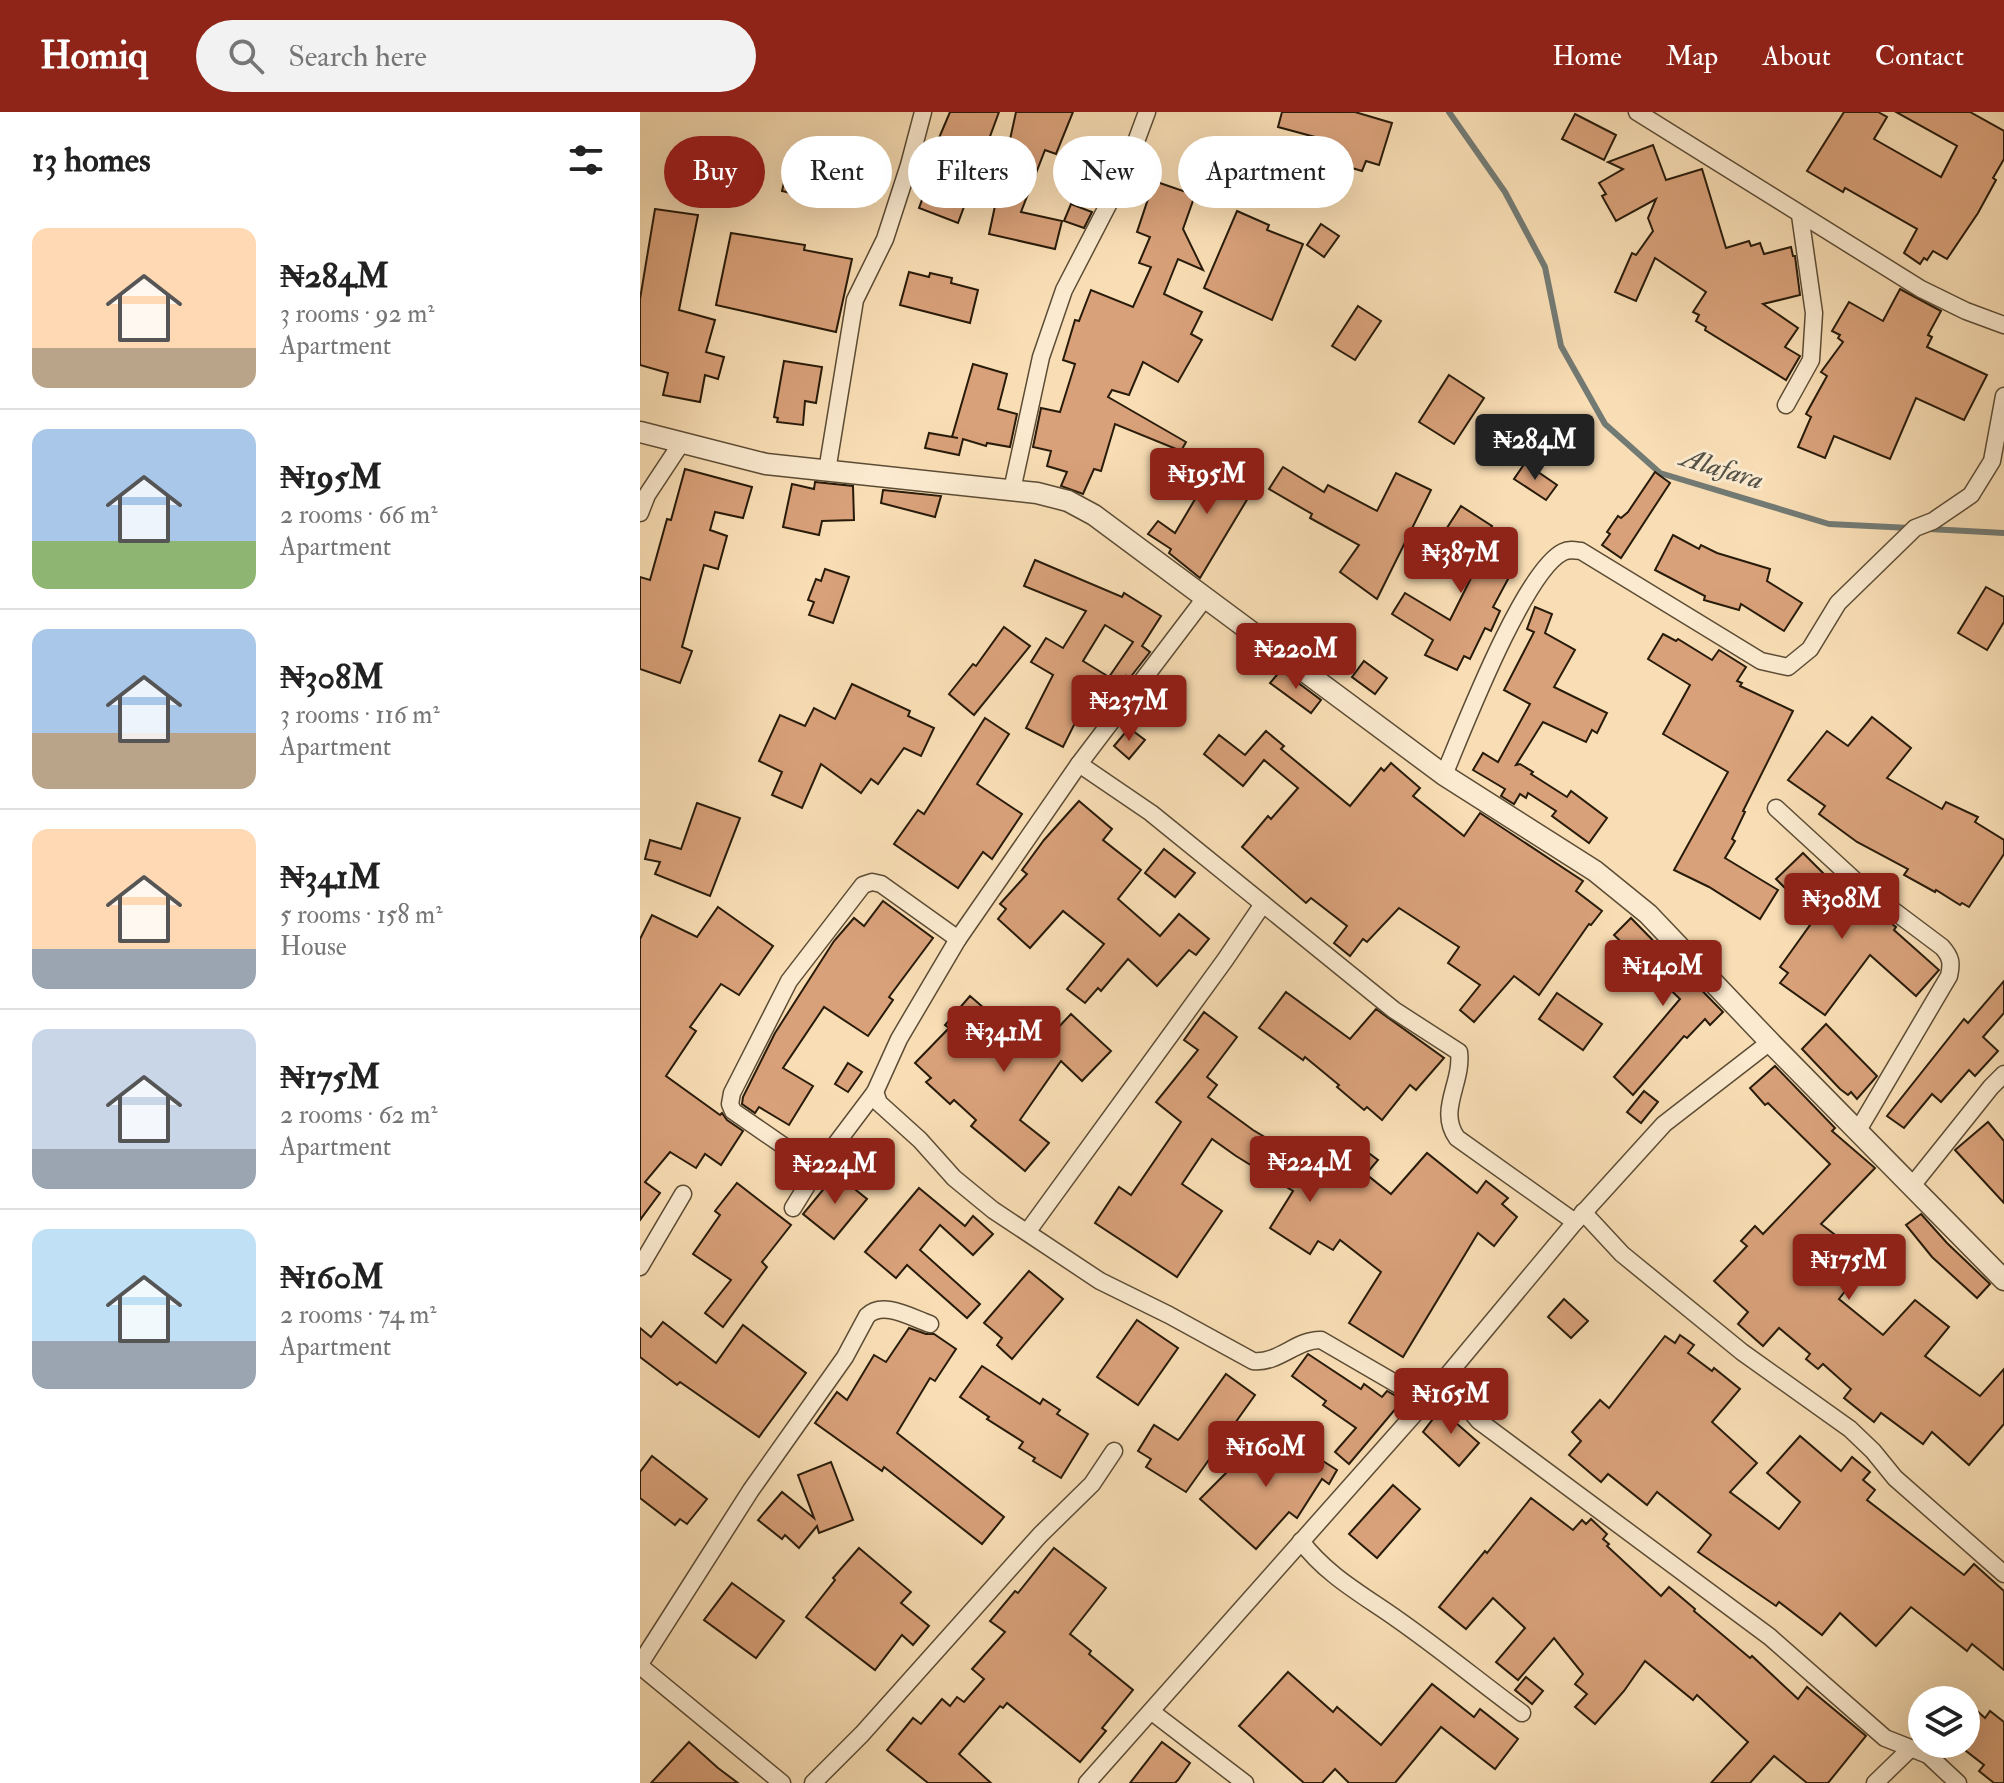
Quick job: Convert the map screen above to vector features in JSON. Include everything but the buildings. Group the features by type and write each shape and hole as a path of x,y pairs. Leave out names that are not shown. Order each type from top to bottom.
{"street":[{"path":"827,471 855,300 885,239 923,112"},
{"path":"1012,490 1041,357 1064,290 1124,174 1147,112"},
{"path":"1637,112 1921,289 2004,325"},
{"path":"1786,405 1811,360 1814,313 1800,215"},
{"path":"1444,775 1487,671 1540,573 1561,552 1571,549 1581,551 1761,661 1788,667 1810,649 1838,603 1915,528 1933,521 1971,495 1992,461 2004,396"},
{"path":"640,432 766,464 1037,493 1068,501 1094,515 1444,775 1595,871 1648,914 2004,1280"},
{"path":"640,513 647,495 682,442"},
{"path":"793,1208 817,1169 875,1092 899,1039 958,939 1079,764 1205,598"},
{"path":"1079,764 1151,813 1394,1010 1459,1052 1461,1065 1447,1116 1457,1138 1579,1217 1742,1352 1850,1429 1895,1478 2004,1574"},
{"path":"1776,808 1862,887 1942,947 1952,964 1949,976 1857,1132"},
{"path":"817,1169 733,1111 730,1104 732,1093 789,981 863,885 872,882 881,884 958,939"},
{"path":"1028,1231 1263,904"},
{"path":"1087,1783 1426,1401 1579,1217 1664,1124 1770,1042"},
{"path":"1911,1187 2004,1074"},
{"path":"875,1092 879,1103 920,1140 954,1178 993,1210 1100,1281 1253,1361 1266,1361 1311,1340 1321,1340 1426,1401"},
{"path":"640,1267 683,1194"},
{"path":"782,1783 640,1665 751,1490 845,1357 867,1316 873,1310 885,1309 930,1324"},
{"path":"1444,1380 1479,1421 1770,1637 1885,1738 1908,1748"},
{"path":"813,1783 862,1734 1040,1535 1092,1484 1114,1451"},
{"path":"1301,1541 1315,1560 1340,1580 1399,1620 1522,1713"},
{"path":"1152,1712 1245,1783"},
{"path":"1875,1783 1908,1751"},
{"path":"1931,1758 1958,1783"}],"waterway":[{"name":"Alafara","path":"1449,112 1505,192 1545,267 1561,346 1605,424 1660,473 1829,524 1910,528"},
{"name":"Alafara","path":"1929,529 2004,533"}]}
